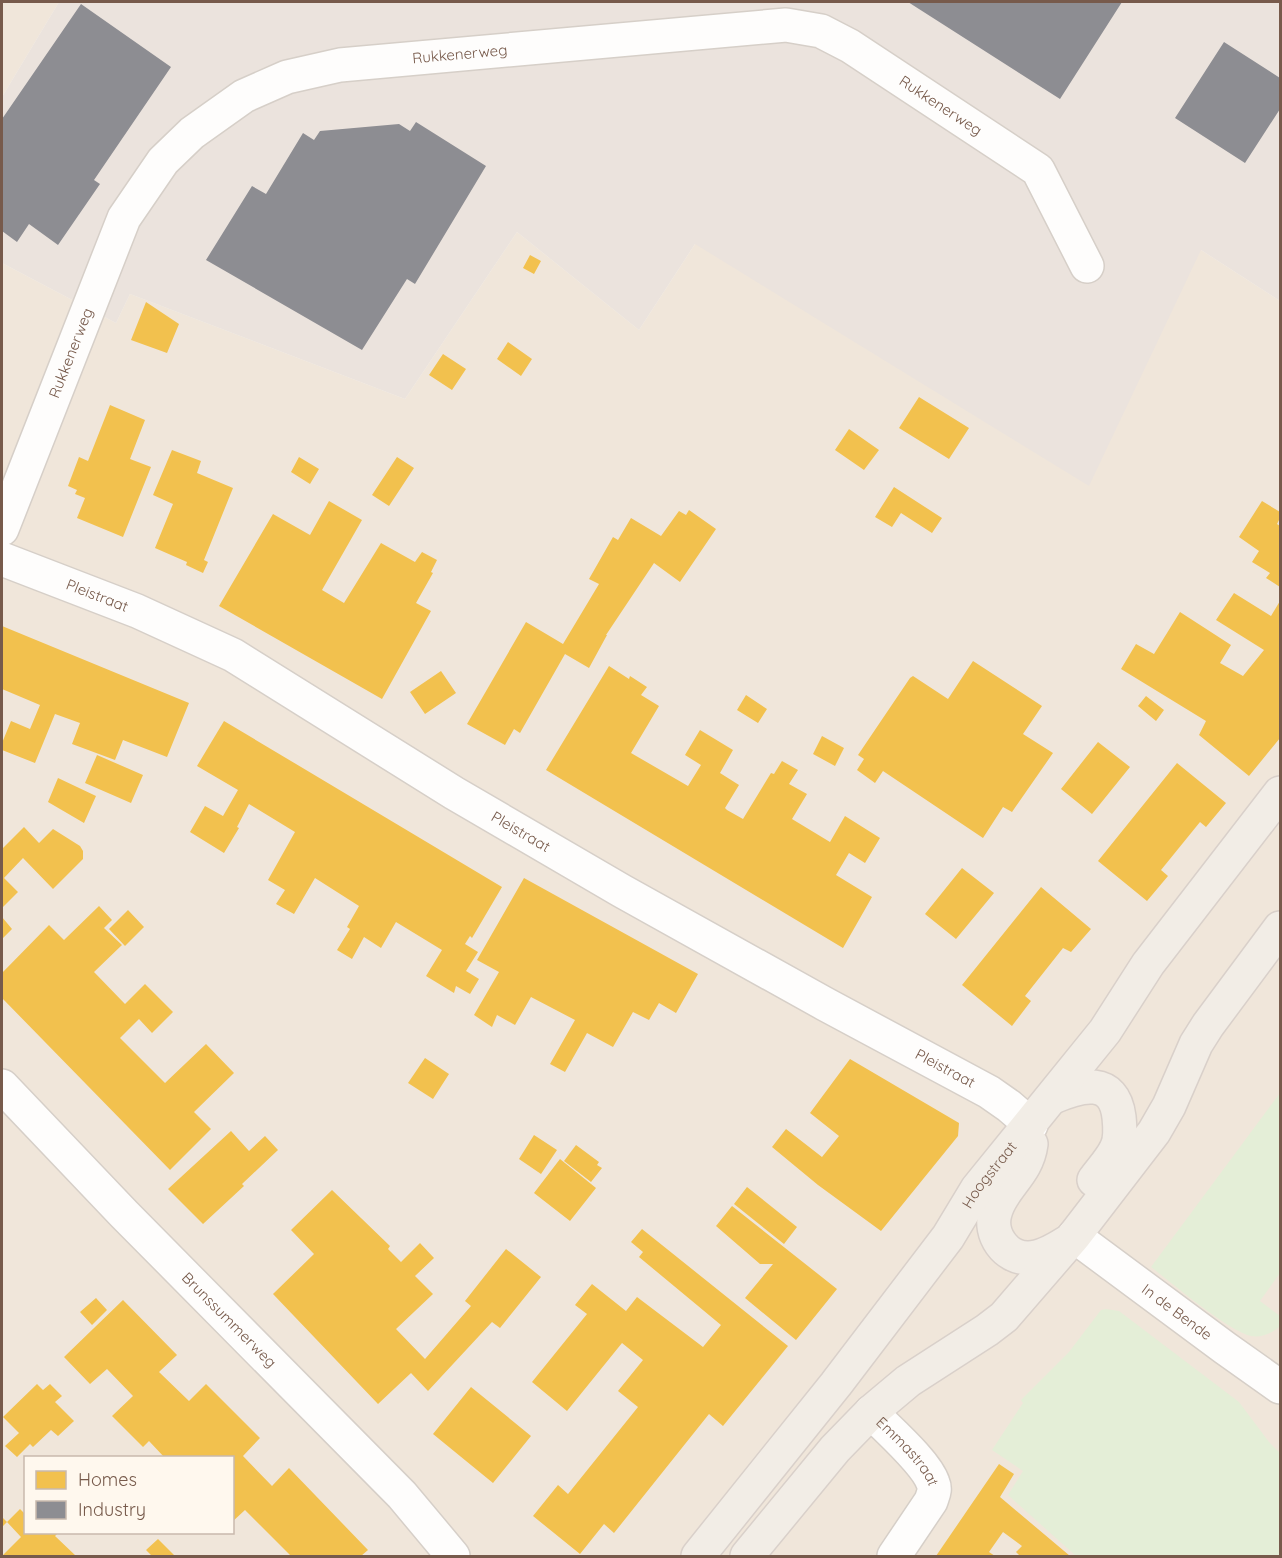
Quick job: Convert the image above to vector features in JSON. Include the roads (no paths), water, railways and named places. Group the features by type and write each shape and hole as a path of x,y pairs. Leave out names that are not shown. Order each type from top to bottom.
{"main road":[{"name":"Hoogstraat","path":"698,1557 836,1384 948,1237 977,1189 1105,1031 1148,964 1281,793"},
{"path":"747,1557 835,1449 871,1412 908,1381 1004,1317 1079,1230 1154,1132 1169,1106 1202,1034 1281,928"},
{"path":"1031,1125 1031,1145 1026,1166 998,1202 993,1215 993,1228 998,1240 1008,1251 1028,1258 1056,1250 1079,1230 1085,1193 1116,1149 1119,1136 1118,1113 1109,1094 1099,1087 1073,1088 1053,1097"}],"street":[{"name":"Rukkenerweg","path":"2,529 124,218 163,161 192,133 243,96 288,76 340,65 786,25 821,31 850,46 1038,170 1088,266"},
{"name":"Pleistraat","path":"2,559 137,611 232,655 454,793 622,891 989,1092 1031,1125"},
{"name":"Brunssummerweg","path":"2,1086 124,1214 402,1495 438,1551"},
{"name":"In de Bende","path":"1079,1230 1225,1348 1281,1387"},
{"name":"Emmastraat","path":"871,1412 917,1460 934,1483 931,1501 894,1557"}]}
